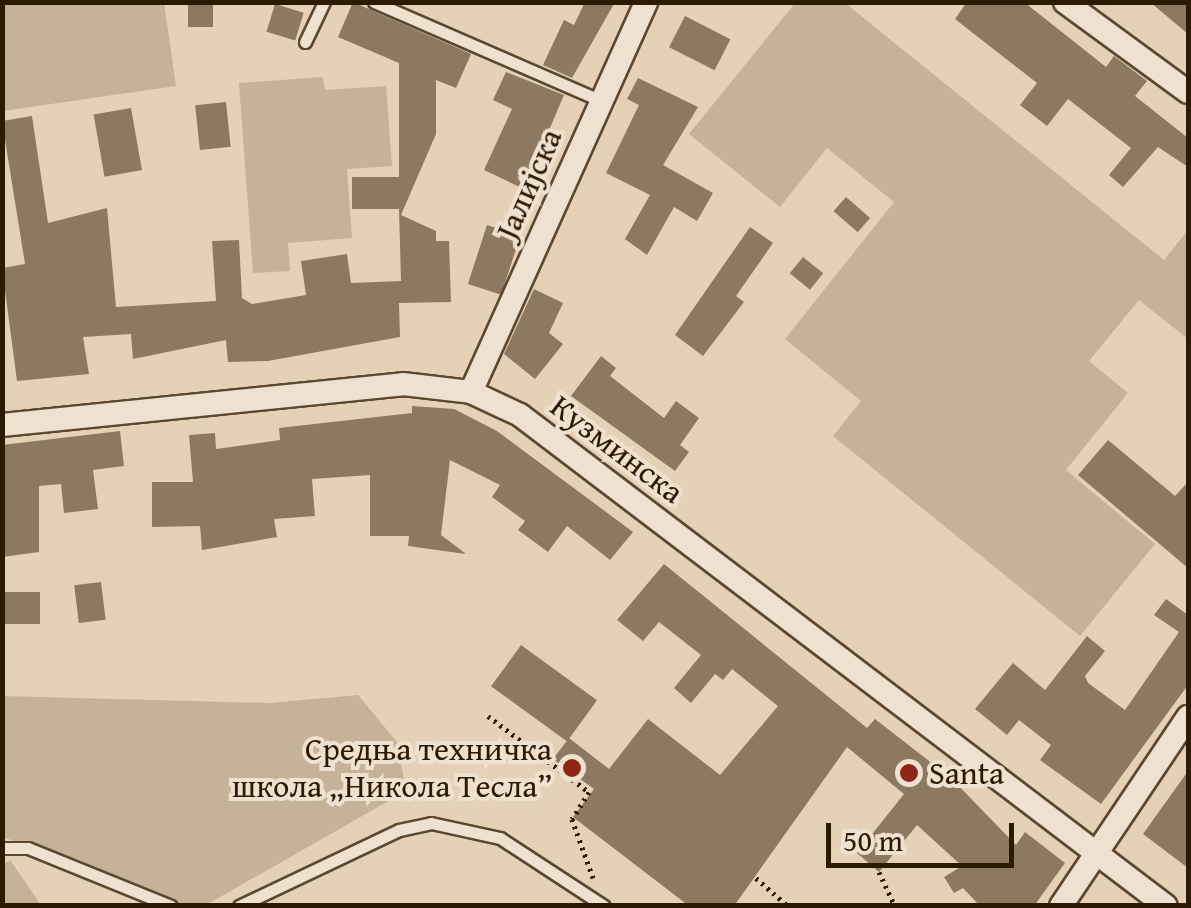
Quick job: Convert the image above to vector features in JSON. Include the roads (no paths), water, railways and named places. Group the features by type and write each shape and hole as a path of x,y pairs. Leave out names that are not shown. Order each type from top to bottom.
{"street":[{"name":"Јалијска","path":"471,392 646,2"},
{"path":"1075,5 1188,92"},
{"name":"Кузминска","path":"2,425 403,384 471,392 520,415 1166,906"},
{"path":"1061,906 1188,717"}],"lane":[{"path":"305,42 324,2"},
{"path":"374,2 602,101"},
{"path":"239,906 399,830 431,823 500,838 604,905"},
{"path":"2,848 28,848 171,906"}],"place":[{"name":"Средња техничка школа „Никола Тесла”","path":"572,768"},
{"name":"Santa","path":"909,773"}]}
